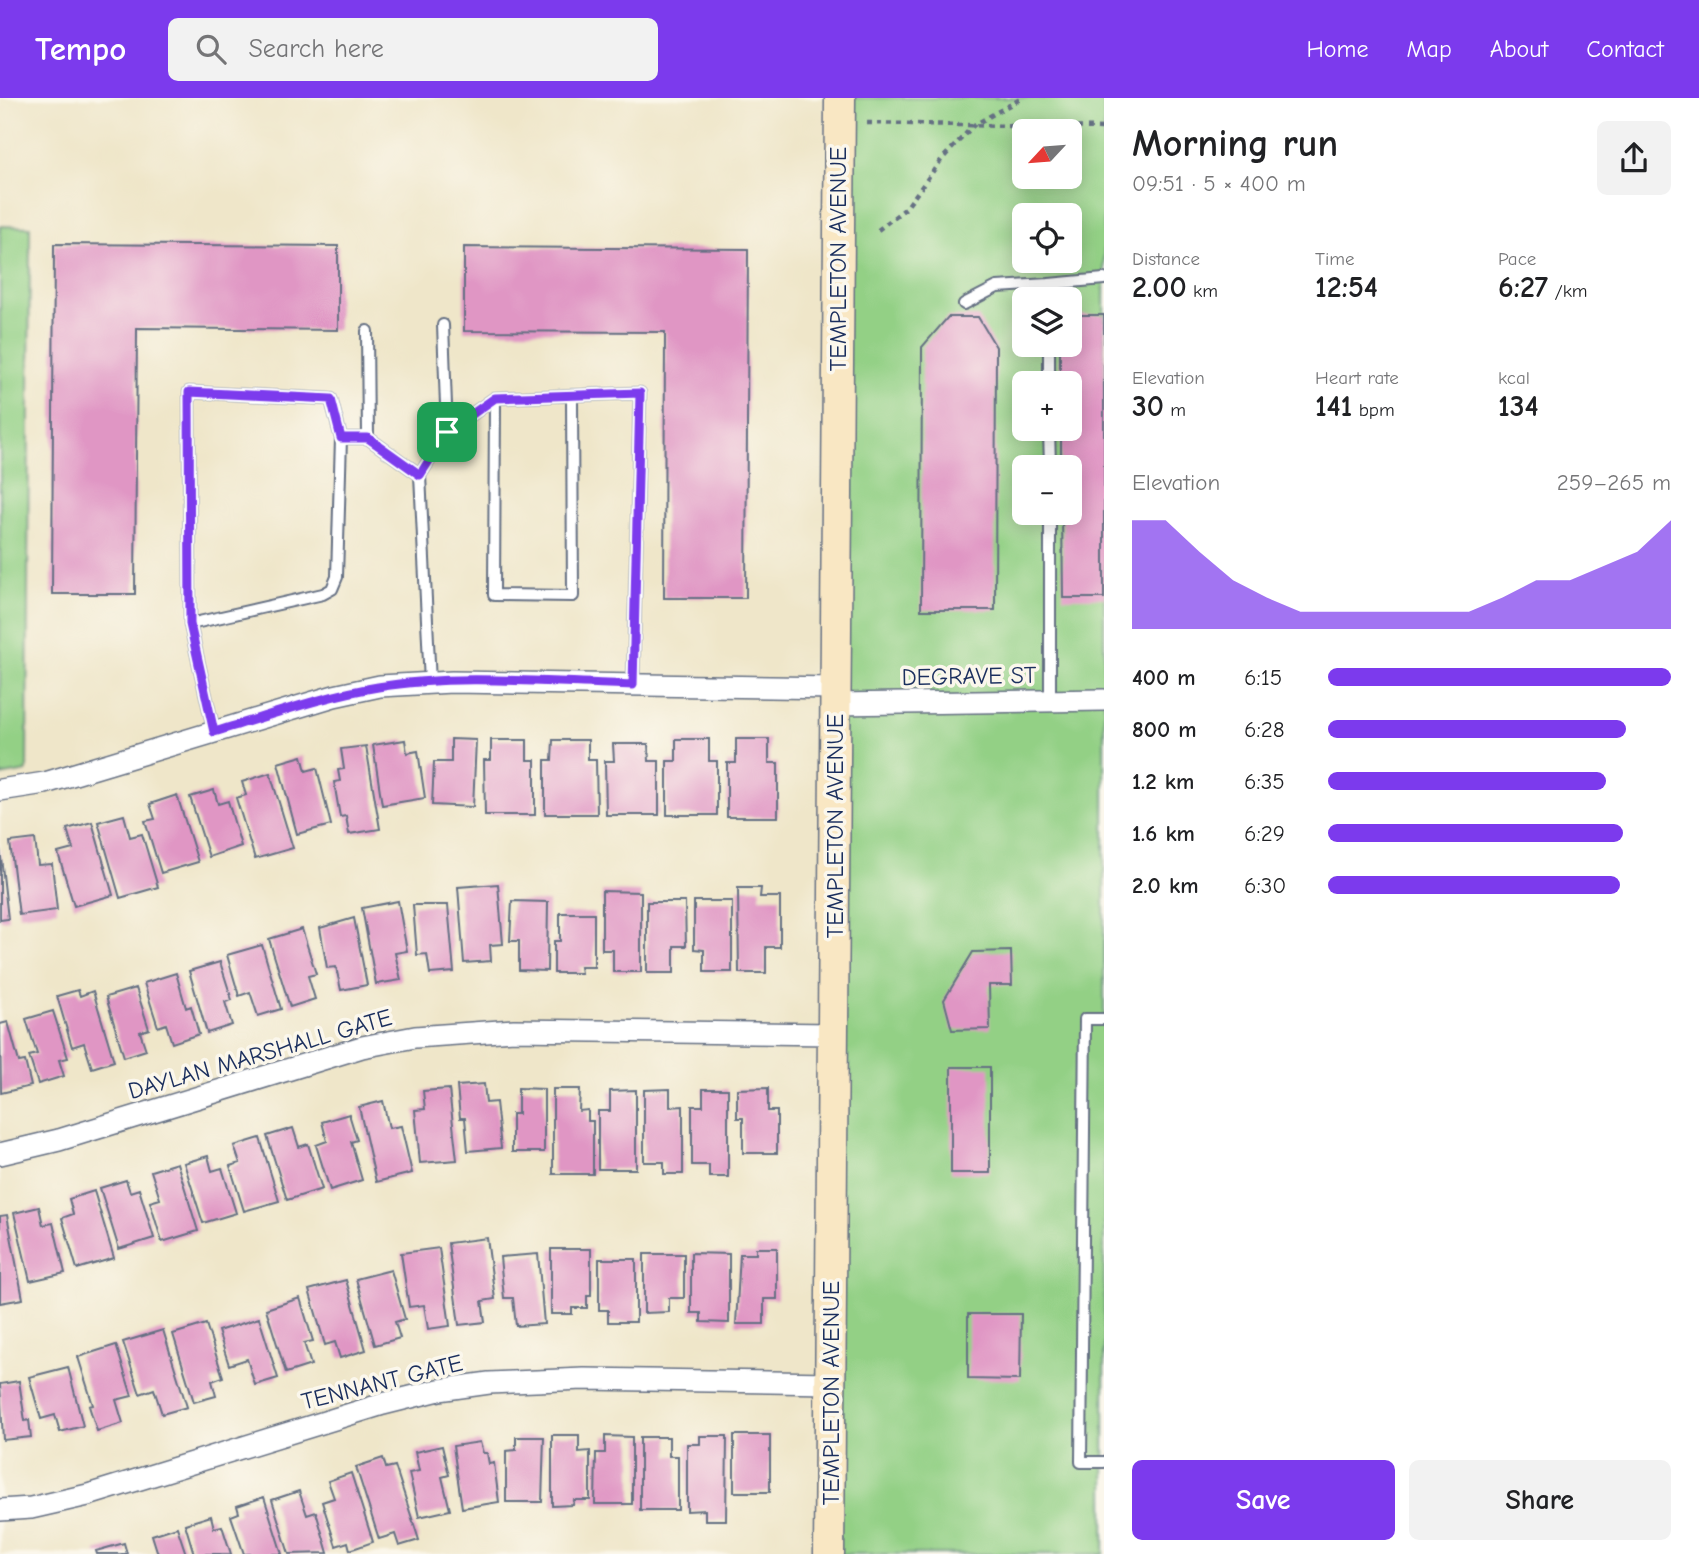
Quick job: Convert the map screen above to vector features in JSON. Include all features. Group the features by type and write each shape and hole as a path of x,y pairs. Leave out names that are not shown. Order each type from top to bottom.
{"street":[{"name":"TEMPLETON AVENUE","path":"829,1554 840,110"},
{"path":"0,790 46,783 334,696 380,686 430,683 633,685 835,696"},
{"name":"DEGRAVE ST","path":"835,696 1104,700"},
{"name":"DAYLAN MARSHALL GATE","path":"0,1154 59,1140 317,1060 415,1037 527,1030 833,1034"},
{"name":"TENNANT GATE","path":"0,1510 31,1508 88,1495 383,1404 439,1390 489,1383 584,1379 831,1383"}],"lane":[{"path":"964,304 998,287 1104,279"},
{"path":"443,325 447,432"},
{"path":"367,331 368,438"},
{"path":"190,624 323,594 332,589 337,577 341,438 331,399 189,392 190,624 214,732"},
{"path":"430,683 420,475 447,432 495,398 640,393 633,685"},
{"path":"495,398 494,596 573,596 572,397"},
{"path":"341,438 368,438 420,475"},
{"path":"1050,525 1050,701"},
{"path":"1104,1019 1085,1019 1081,1462 1104,1462"}],"path":[{"path":"878,230 906,208 943,159 974,125 1022,98"},
{"path":"840,110 974,125 1104,128"}],"green space":[{"path":"840,98 1104,98 1104,1554 829,1554"},
{"path":"0,226 30,227 27,771 0,776"}],"building":[{"path":"54,244 338,246 338,330 137,328 135,594 52,594"},
{"path":"464,247 748,249 746,598 664,598 665,332 464,331"},
{"path":"1082,315 1104,315 1104,598 1063,598 1062,525 1082,525 1082,455 1061,455 1061,441 1082,441 1082,371 1060,371 1060,357 1082,357"},
{"path":"948,317 978,317 996,347 995,610 921,610 922,347"},
{"path":"451,739 476,740 473,807 432,805 434,762 451,762"},
{"path":"676,739 709,739 709,761 717,761 717,815 667,815 667,761 676,761"},
{"path":"736,739 769,739 769,763 778,763 778,817 727,817 727,763 736,763"},
{"path":"405,740 407,753 418,751 425,798 382,805 373,745"},
{"path":"491,740 527,740 527,760 535,760 535,815 485,815 484,760 491,760"},
{"path":"553,740 588,740 588,760 596,760 597,814 545,814 545,760 552,760"},
{"path":"613,744 648,744 649,761 659,761 659,815 606,815 605,761 614,761"},
{"path":"366,746 380,829 349,834 346,816 340,817 334,782 340,781 338,770 344,769 341,749"},
{"path":"302,756 306,771 317,768 331,825 297,834 278,763"},
{"path":"270,773 293,848 255,859 236,798 246,795 242,782"},
{"path":"214,790 218,804 228,801 241,846 209,857 190,797"},
{"path":"177,795 198,862 161,873 145,821 155,819 150,804"},
{"path":"124,815 130,837 142,834 158,887 120,898 98,822"},
{"path":"92,822 113,895 74,906 58,853 73,849 67,829"},
{"path":"35,839 38,865 52,864 57,910 19,915 10,842"},
{"path":"0,848 8,919 0,920"},
{"path":"498,884 503,944 490,945 491,961 464,963 458,887"},
{"path":"738,888 761,888 760,897 780,897 780,947 766,947 766,973 739,973"},
{"path":"602,891 641,892 641,972 613,972 613,950 602,950"},
{"path":"398,901 407,951 395,953 401,980 376,984 362,908"},
{"path":"512,901 548,902 547,971 519,970 519,941 510,941"},
{"path":"694,901 732,901 732,972 704,972 704,950 694,949"},
{"path":"647,902 685,902 686,946 674,946 674,973 647,973"},
{"path":"413,905 448,905 454,972 430,974 427,954 417,955"},
{"path":"560,913 594,913 594,967 580,967 581,973 554,973 554,941 560,941"},
{"path":"354,918 367,985 341,990 336,967 327,968 320,928"},
{"path":"302,929 316,974 308,976 315,999 290,1007 269,939"},
{"path":"262,945 281,1009 258,1016 250,992 239,996 227,955"},
{"path":"1011,951 1012,985 989,985 990,1029 952,1030 944,1000 973,952"},
{"path":"220,962 232,1000 225,1002 232,1025 207,1033 189,971"},
{"path":"176,973 186,1008 191,1006 199,1034 172,1043 166,1024 158,1027 144,983"},
{"path":"136,988 149,1029 140,1032 146,1050 124,1057 106,997"},
{"path":"78,990 80,996 93,991 114,1061 92,1068 84,1043 72,1047 57,996"},
{"path":"53,1011 68,1058 59,1060 64,1076 38,1084 29,1056 37,1054 26,1019"},
{"path":"8,1022 19,1062 25,1061 31,1086 1,1093 0,1024"},
{"path":"951,1067 990,1067 990,1173 951,1173"},
{"path":"484,1084 486,1103 496,1102 501,1148 468,1151 465,1118 460,1118 457,1086"},
{"path":"518,1088 544,1089 544,1152 512,1152 512,1114 518,1114"},
{"path":"768,1088 768,1111 777,1111 777,1153 743,1153 743,1118 737,1118 737,1089"},
{"path":"449,1089 457,1160 420,1163 415,1110 425,1109 423,1091"},
{"path":"553,1089 580,1089 579,1111 588,1110 588,1121 593,1121 593,1174 553,1174"},
{"path":"670,1089 670,1107 683,1106 683,1174 664,1174 664,1162 644,1162 644,1090"},
{"path":"703,1089 728,1089 728,1177 709,1177 709,1165 692,1165 692,1106 703,1106"},
{"path":"636,1090 636,1169 598,1169 598,1111 610,1111 610,1091"},
{"path":"383,1101 389,1128 401,1126 412,1173 376,1182 359,1107"},
{"path":"349,1114 357,1140 351,1142 362,1180 330,1190 316,1145 327,1141 322,1122"},
{"path":"293,1128 299,1147 308,1144 322,1189 287,1200 267,1136"},
{"path":"260,1138 279,1201 244,1211 230,1166 240,1163 234,1146"},
{"path":"208,1156 212,1171 222,1168 236,1213 203,1223 184,1163"},
{"path":"177,1163 198,1231 162,1242 150,1202 160,1199 151,1171"},
{"path":"126,1180 130,1192 139,1189 154,1238 119,1249 100,1188"},
{"path":"94,1191 114,1258 77,1269 62,1218 73,1214 69,1199"},
{"path":"39,1207 43,1225 53,1223 65,1273 30,1281 14,1213"},
{"path":"7,1215 23,1299 0,1303 0,1216"},
{"path":"487,1238 495,1299 482,1301 485,1322 459,1325 448,1243"},
{"path":"439,1248 450,1326 428,1329 424,1305 409,1307 401,1253"},
{"path":"756,1248 777,1248 777,1299 764,1299 764,1324 736,1324 740,1254 756,1254"},
{"path":"551,1249 591,1249 591,1296 587,1296 587,1308 572,1308 572,1314 551,1314"},
{"path":"691,1253 729,1254 729,1323 701,1322 701,1313 691,1313"},
{"path":"538,1254 544,1324 516,1326 513,1298 504,1298 500,1257"},
{"path":"644,1254 684,1254 684,1298 669,1298 669,1312 644,1313"},
{"path":"599,1259 636,1259 636,1322 608,1322 608,1310 599,1310"},
{"path":"391,1270 405,1319 395,1322 400,1338 375,1345 356,1279"},
{"path":"346,1280 366,1350 340,1358 335,1342 325,1345 309,1290"},
{"path":"300,1298 313,1341 304,1343 311,1365 286,1373 266,1309"},
{"path":"968,1314 1021,1314 1020,1380 968,1379"},
{"path":"259,1318 278,1378 255,1385 247,1359 229,1365 218,1331"},
{"path":"206,1324 223,1377 212,1381 216,1396 194,1402 173,1334"},
{"path":"163,1330 187,1407 162,1414 154,1389 140,1394 123,1342"},
{"path":"116,1345 132,1396 116,1400 123,1423 97,1431 89,1406 93,1405 78,1357"},
{"path":"68,1367 83,1426 60,1432 55,1415 41,1419 29,1377"},
{"path":"19,1381 25,1421 29,1420 31,1437 3,1440 0,1384"},
{"path":"552,1435 579,1435 579,1452 590,1451 590,1500 574,1500 573,1505 552,1506"},
{"path":"734,1435 770,1435 770,1492 734,1492"},
{"path":"605,1436 632,1437 632,1504 595,1504 596,1453 605,1453"},
{"path":"700,1436 727,1436 726,1520 705,1520 705,1510 687,1511 687,1444 700,1444"},
{"path":"516,1437 544,1437 542,1502 506,1502 506,1451 516,1450"},
{"path":"640,1437 669,1437 669,1456 678,1456 678,1510 640,1510"},
{"path":"480,1442 483,1453 487,1453 489,1464 494,1463 499,1502 462,1508 453,1446"},
{"path":"442,1446 449,1475 442,1477 450,1510 419,1517 409,1473 419,1471 415,1452"},
{"path":"383,1458 386,1468 395,1466 419,1540 399,1546 395,1534 379,1539 356,1467"},
{"path":"351,1473 373,1542 350,1550 348,1542 336,1546 322,1502 334,1498 328,1481"},
{"path":"299,1491 307,1515 316,1512 328,1553 289,1554 272,1500"},
{"path":"264,1497 282,1554 244,1554 231,1516 239,1513 237,1506"},
{"path":"211,1516 214,1528 222,1526 231,1554 194,1554 185,1524"},
{"path":"177,1527 186,1554 158,1554 152,1535"},
{"path":"124,1543 127,1554 97,1554 96,1551"}],"route":[{"path":"189,392 331,399 341,438 368,438 420,475 447,432 495,398 640,393 633,685 453,682 380,686 334,696 214,732 190,624 189,392"}]}
